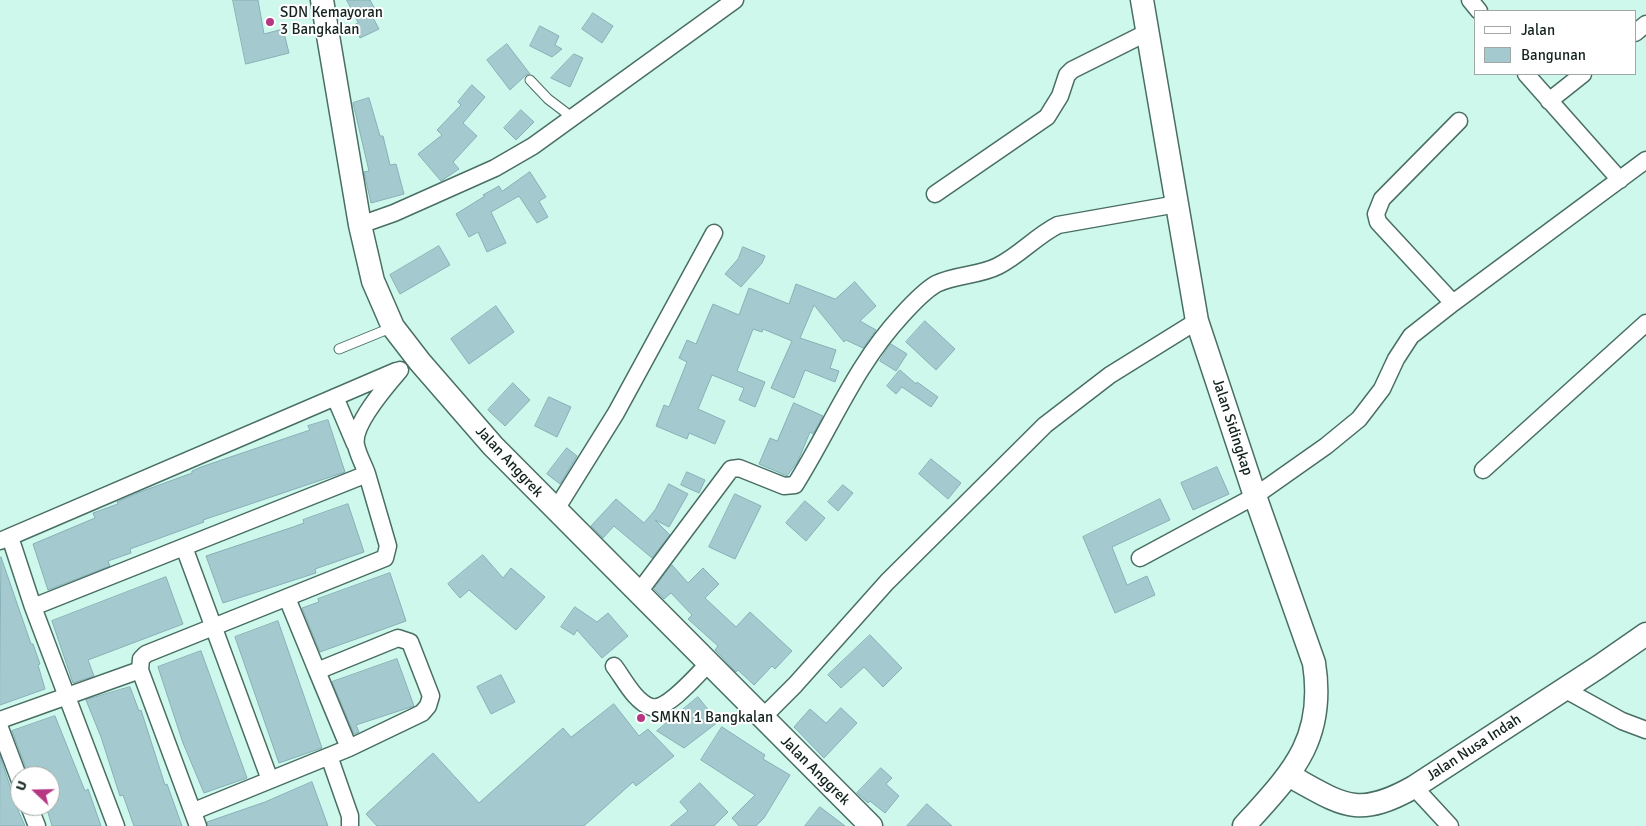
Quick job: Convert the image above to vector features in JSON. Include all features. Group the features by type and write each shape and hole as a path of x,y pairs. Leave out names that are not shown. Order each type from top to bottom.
{"street":[{"name":"Jalan Anggrek","path":"322,0 360,225 373,282 410,366 872,826"},
{"path":"360,225 394,214 495,168 533,146 735,0"},
{"name":"Jalan Sidingkap","path":"1142,0 1146,33 1197,321 1255,496 1314,663 1317,684 1317,706 1312,733 1290,776 1244,826"},
{"path":"1470,0 1478,10"},
{"path":"1636,32 1646,24"},
{"path":"936,194 1047,117 1060,96 1067,75 1072,70 1146,33"},
{"path":"1527,75 1620,180"},
{"path":"1550,101 1582,75"},
{"path":"1453,303 1378,222 1376,214 1382,199 1460,121"},
{"path":"1140,558 1255,496 1326,446 1359,419 1382,389 1396,359 1411,336 1646,160"},
{"path":"639,592 731,469 739,468 784,486 794,485 847,388 868,357 912,304 935,285 954,277 998,266 1044,232 1058,225 1177,204"},
{"path":"555,511 616,413 714,233"},
{"path":"762,718 795,685 887,582 1045,425 1110,375 1197,321"},
{"path":"1483,470 1646,323"},
{"path":"116,826 33,607 5,539 410,366"},
{"path":"355,444 362,420 379,394 410,366"},
{"path":"317,671 398,638 410,642 431,696 428,706 422,713 348,748 270,780 196,819 140,670 141,659 146,654 214,626 382,560 387,555 388,546 367,474 335,397"},
{"path":"33,607 367,474"},
{"path":"184,547 270,780"},
{"path":"287,598 348,748"},
{"name":"Jalan Nusa Indah","path":"1290,776 1332,799 1354,805 1372,806 1389,801 1414,787 1646,634"},
{"path":"614,666 636,696 651,707 660,707 672,699 709,663"},
{"path":"0,720 140,670"},
{"path":"1564,689 1643,725"},
{"path":"0,728 14,766"},
{"path":"329,756 350,816 350,826"},
{"path":"1414,787 1450,826"}],"lane":[{"path":"530,80 548,99 573,118"},
{"path":"339,349 393,327"}],"building":[{"path":"233,0 258,0 264,34 283,29 289,53 246,64"},
{"path":"347,0 370,0 376,11 371,14 379,29 360,38 354,25 358,23"},
{"path":"593,13 613,26 602,43 582,29"},
{"path":"540,26 559,36 555,45 562,49 552,57 530,46"},
{"path":"507,44 530,74 526,75 510,90 487,60"},
{"path":"574,54 583,58 570,87 551,78"},
{"path":"472,85 485,97 463,123 477,136 453,162 459,169 441,181 418,154 442,135 437,130 461,105 458,102"},
{"path":"369,98 380,136 383,136 390,165 396,164 404,194 371,203 364,172 369,171 353,103"},
{"path":"521,110 534,122 516,140 504,128"},
{"path":"530,172 546,197 539,201 548,217 537,223 519,196 491,212 506,243 487,252 478,232 469,237 456,214 485,196 483,195 499,186 502,191"},
{"path":"439,246 450,265 400,294 390,275"},
{"path":"743,247 765,256 762,263 741,287 725,274 738,259"},
{"path":"855,282 876,306 860,321 876,330 863,348 846,340 844,342 814,305 800,338 836,350 830,368 839,371 835,382 805,370 794,398 771,388 792,341 763,329 762,332 753,329 737,371 765,382 755,407 739,400 744,388 712,375 698,409 725,421 715,444 689,433 687,439 656,426 664,405 669,407 687,362 679,358 687,340 696,344 713,304 739,315 749,288 789,304 796,284 835,299"},
{"path":"496,306 514,332 469,364 451,339"},
{"path":"925,321 955,349 936,370 906,342"},
{"path":"891,344 907,354 896,371 880,361"},
{"path":"900,370 916,384 917,382 938,397 931,407 902,387 896,394 887,386"},
{"path":"513,383 530,400 505,426 488,410"},
{"path":"549,397 571,407 557,437 535,426"},
{"path":"794,403 823,416 813,434 810,432 798,461 787,476 759,464 770,438 777,441"},
{"path":"328,420 345,472 203,520 204,522 130,549 131,553 108,561 110,566 48,590 33,544 95,518 93,513 118,504 117,502 140,492 192,473 192,471 201,467 310,430 308,426"},
{"path":"567,448 577,456 560,484 547,474"},
{"path":"931,459 961,483 948,499 919,474"},
{"path":"1217,467 1229,494 1193,510 1181,483"},
{"path":"687,472 705,480 699,493 681,485"},
{"path":"669,484 688,494 669,527 655,520 670,535 652,558 614,526 603,538 591,526 616,499 644,523 655,510"},
{"path":"843,485 853,493 838,511 828,502"},
{"path":"735,494 761,506 735,559 709,547"},
{"path":"1160,499 1170,520 1112,547 1127,585 1147,576 1155,595 1115,613 1083,537"},
{"path":"805,501 825,518 806,541 786,523"},
{"path":"348,504 364,552 315,569 316,573 223,603 206,556 304,523 303,520"},
{"path":"483,555 503,578 511,568 545,597 516,630 469,590 460,598 448,584"},
{"path":"1,557 31,644 33,644 40,664 38,665 45,689 0,705"},
{"path":"672,565 688,583 703,568 719,584 705,598 736,627 750,612 792,651 775,669 772,666 754,685 738,670 736,672 715,650 718,646 688,619 692,615 671,593 664,599 654,589"},
{"path":"390,573 406,621 320,652 302,608 319,602 318,599"},
{"path":"166,577 183,624 88,660 94,676 73,683 52,621"},
{"path":"575,607 597,622 608,613 628,636 602,658 577,630 574,635 561,627"},
{"path":"278,621 322,748 279,763 235,637"},
{"path":"870,635 902,668 883,687 864,667 841,688 828,675"},
{"path":"201,651 247,778 204,793 183,743 158,667"},
{"path":"397,659 414,706 356,725 359,732 354,734 332,682"},
{"path":"501,675 515,702 491,714 477,687"},
{"path":"130,687 139,711 141,710 165,785 167,784 182,826 134,826 123,795 120,796 101,737 86,700"},
{"path":"698,697 718,722 684,748 657,731"},
{"path":"614,704 639,736 648,729 674,756 636,786 633,782 584,826 377,826 366,814 433,753 479,803 563,728 571,737"},
{"path":"841,708 857,723 824,758 794,727 810,709 826,723"},
{"path":"55,716 85,791 88,789 101,826 52,826 49,816 60,816 60,766 25,766 12,731"},
{"path":"722,727 765,755 763,759 790,775 764,818 756,826 739,826 732,818 755,795 701,760"},
{"path":"0,756 10,786 10,816 21,816 25,826 0,826"},
{"path":"881,768 892,778 886,784 899,796 885,813 870,801 868,803 857,793"},
{"path":"312,782 328,826 208,826 207,822 265,802"},
{"path":"700,783 728,812 714,826 670,826 688,811 680,802"},
{"path":"927,804 952,826 907,826"},
{"path":"820,807 845,826 805,826"}],"place":[{"name":"SDN Kemayoran 3 Bangkalan","path":"270,22"},
{"name":"SMKN 1 Bangkalan","path":"641,718"}]}
